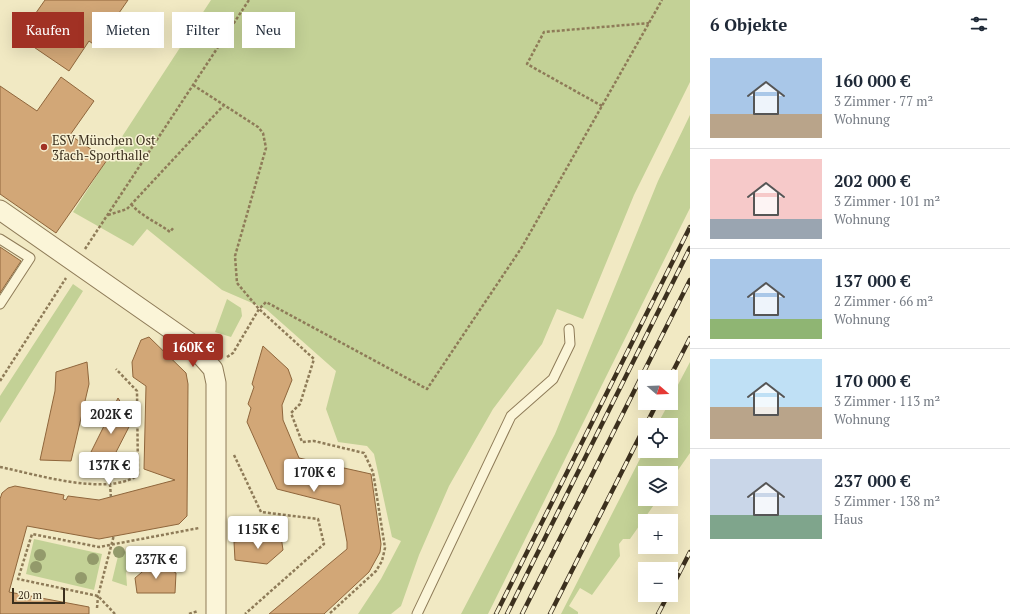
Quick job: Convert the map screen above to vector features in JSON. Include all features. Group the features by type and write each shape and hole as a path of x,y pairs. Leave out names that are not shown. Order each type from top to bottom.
{"street":[{"path":"0,210 171,328 203,355 213,369 216,383 216,614"}],"lane":[{"path":"0,239 30,258 0,304"},
{"path":"417,614 511,416 553,379 570,344 568,329"}],"path":[{"path":"0,381 249,0"},
{"path":"213,369 233,353 259,308 266,302 427,389 522,247 662,0"},
{"path":"602,106 527,64 544,32 650,23"},
{"path":"193,85 223,106 258,127 263,133 266,148 235,256 235,268 237,283 259,308 314,359 300,404 291,413 302,442 314,440 364,453 373,472 385,548 382,561 376,571 330,614"},
{"path":"108,215 127,209 223,106"},
{"path":"131,204 141,215 156,221 170,232 174,227"},
{"path":"0,467 89,486 132,480 138,475 137,391 116,369"},
{"path":"215,449 236,456 261,512 318,519 324,544 245,614"},
{"path":"110,484 111,498"},
{"path":"115,614 98,596 18,579 32,534 99,547 215,525"},
{"path":"97,608 98,596 113,544 114,535"}],"green space":[{"path":"211,0 690,0 690,82 634,195 583,319 557,309 542,344 493,409 449,486 419,555 401,606 391,614 358,614 381,579 401,541 392,537 374,454 367,446 338,442 326,409 336,371 266,309 222,290 147,229 133,246 73,212 180,48 234,48 234,12 203,12"},
{"path":"690,115 690,208 488,614 461,614 555,434 658,181"},
{"path":"73,284 83,291 0,423 0,396"},
{"path":"227,299 241,308 242,316 231,337 215,332"},
{"path":"690,362 690,453 678,470 678,466 638,466 638,506 653,506 648,514 638,514 638,528 630,539 623,539 619,544 620,556 592,595 580,588 569,606 578,612 578,614 561,614 640,458 678,458 678,418 661,418 665,410 678,410 678,385"},
{"path":"34,539 102,554 94,590 26,574"},
{"path":"164,548 143,558 126,572 127,586 112,581 119,552"}],"building":[{"path":"45,0 128,0 120,12 92,12 92,43 89,41 69,71 35,48 84,48 84,12 37,12"},
{"name":"ESV München Ost 3fach-Sporthalle","path":"61,77 94,101 70,135 107,160 56,233 0,194 0,86 37,111"},
{"path":"0,247 21,261 0,293"},
{"path":"149,337 186,373 188,384 187,516 179,524 99,539 27,526 9,592 89,607 89,614 0,614 0,499 2,493 8,488 15,486 64,495 63,499 66,500 68,496 99,500 175,480 144,469 146,386 133,377 132,362 141,340"},
{"path":"263,346 288,369 292,380 282,405 283,420 299,458 371,474 381,544 380,552 369,572 324,614 269,614 347,549 347,542 340,505 277,489 247,422 251,408 248,404 254,387 252,384"},
{"path":"87,362 89,384 71,461 40,460 55,391 56,372"},
{"path":"118,398 132,421 113,458 106,462 86,462"},
{"path":"281,536 283,550 267,564 235,560 234,542"},
{"path":"155,561 176,573 175,593 137,593 135,578"}],"railway":[{"path":"496,614 690,227"},
{"path":"507,614 690,248"},
{"path":"522,614 690,280"},
{"path":"674,370 690,338"},
{"path":"650,418 654,410"},
{"path":"550,614 638,440"},
{"path":"678,575 690,552"},
{"path":"658,614 664,602"}],"place":[{"name":"ESV München Ost 3fach-Sporthalle","path":"44,147"}]}
